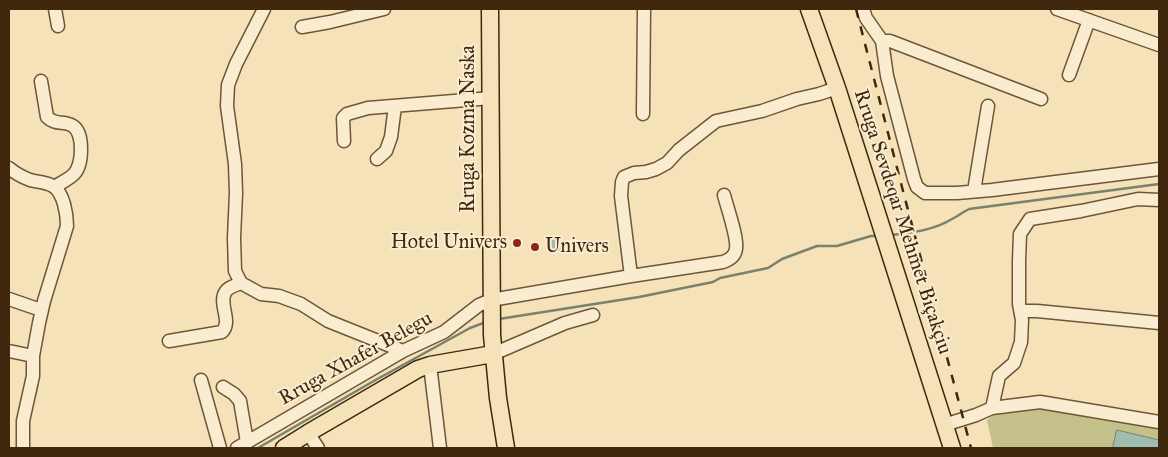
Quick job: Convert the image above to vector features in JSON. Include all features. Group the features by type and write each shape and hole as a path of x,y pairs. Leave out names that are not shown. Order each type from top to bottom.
{"main road":[{"name":"Rruga Kozma Naska","path":"490,9 491,304 493,354"},
{"name":"Rruga Sevdeqar Mehmet Biçakçiu","path":"809,9 837,88 952,448"},
{"path":"284,448 418,369 430,365 493,354 506,448"}],"street":[{"path":"55,9 58,26"},
{"path":"264,9 236,64 228,85 227,106 236,183 235,271 241,283 261,294 279,296 301,304 328,321 403,351"},
{"path":"302,27 384,9"},
{"path":"643,114 644,9"},
{"path":"863,9 866,18 882,41 887,76 917,188 925,193 974,191 1159,169"},
{"path":"1058,9 1159,45"},
{"path":"1069,75 1089,20"},
{"path":"882,41 890,41 1041,99"},
{"path":"41,80 47,117 56,123 70,124 75,127 78,132 81,148 81,160 74,174 54,187"},
{"path":"631,276 621,196 624,177 634,173 646,172 667,162 679,150 716,121 762,112 797,99 837,88"},
{"path":"344,140 344,115 368,108 491,98"},
{"path":"377,159 386,152 391,137 395,106"},
{"path":"974,191 988,106"},
{"path":"9,168 30,180 54,187 60,194 67,216 66,226 41,310 32,356 33,376 23,421 23,448"},
{"path":"491,304 631,276 723,262 731,259 736,250 736,240 724,195"},
{"path":"992,408 1000,376 1014,362 1021,342 1022,320 1019,304 1018,261 1020,234 1030,219 1138,199 1159,200"},
{"path":"169,341 222,332 226,324 224,295 227,289 241,283"},
{"path":"9,299 41,310"},
{"name":"Rruga Xhafer Belegu","path":"242,445 403,351 444,332 479,305 491,304"},
{"path":"1020,311 1159,323"},
{"path":"493,354 565,323 593,315"},
{"path":"9,351 32,356"},
{"path":"430,365 440,448"},
{"path":"202,380 220,448"},
{"path":"223,387 234,394 240,401 242,445"},
{"path":"944,425 992,408 1040,402 1159,422"},
{"path":"308,433 318,448"}],"shaded area":[{"path":"558,236 561,250 549,252 547,239"},
{"path":"1039,406 1159,425 1159,448 993,448 987,420 994,415"},
{"path":"1117,430 1159,440 1159,448 1113,448"}],"waterway":[{"path":"891,235 930,228 945,223 969,209 1159,184"},
{"path":"499,319 639,297 713,282 720,278 768,268 782,259 817,246 837,246 871,236 878,236"},
{"path":"258,448 372,382 470,328 486,322"}],"railway":[{"path":"856,9 971,448"}],"place":[{"name":"Hotel Univers","path":"517,243"},
{"name":"Univers","path":"535,247"}]}
